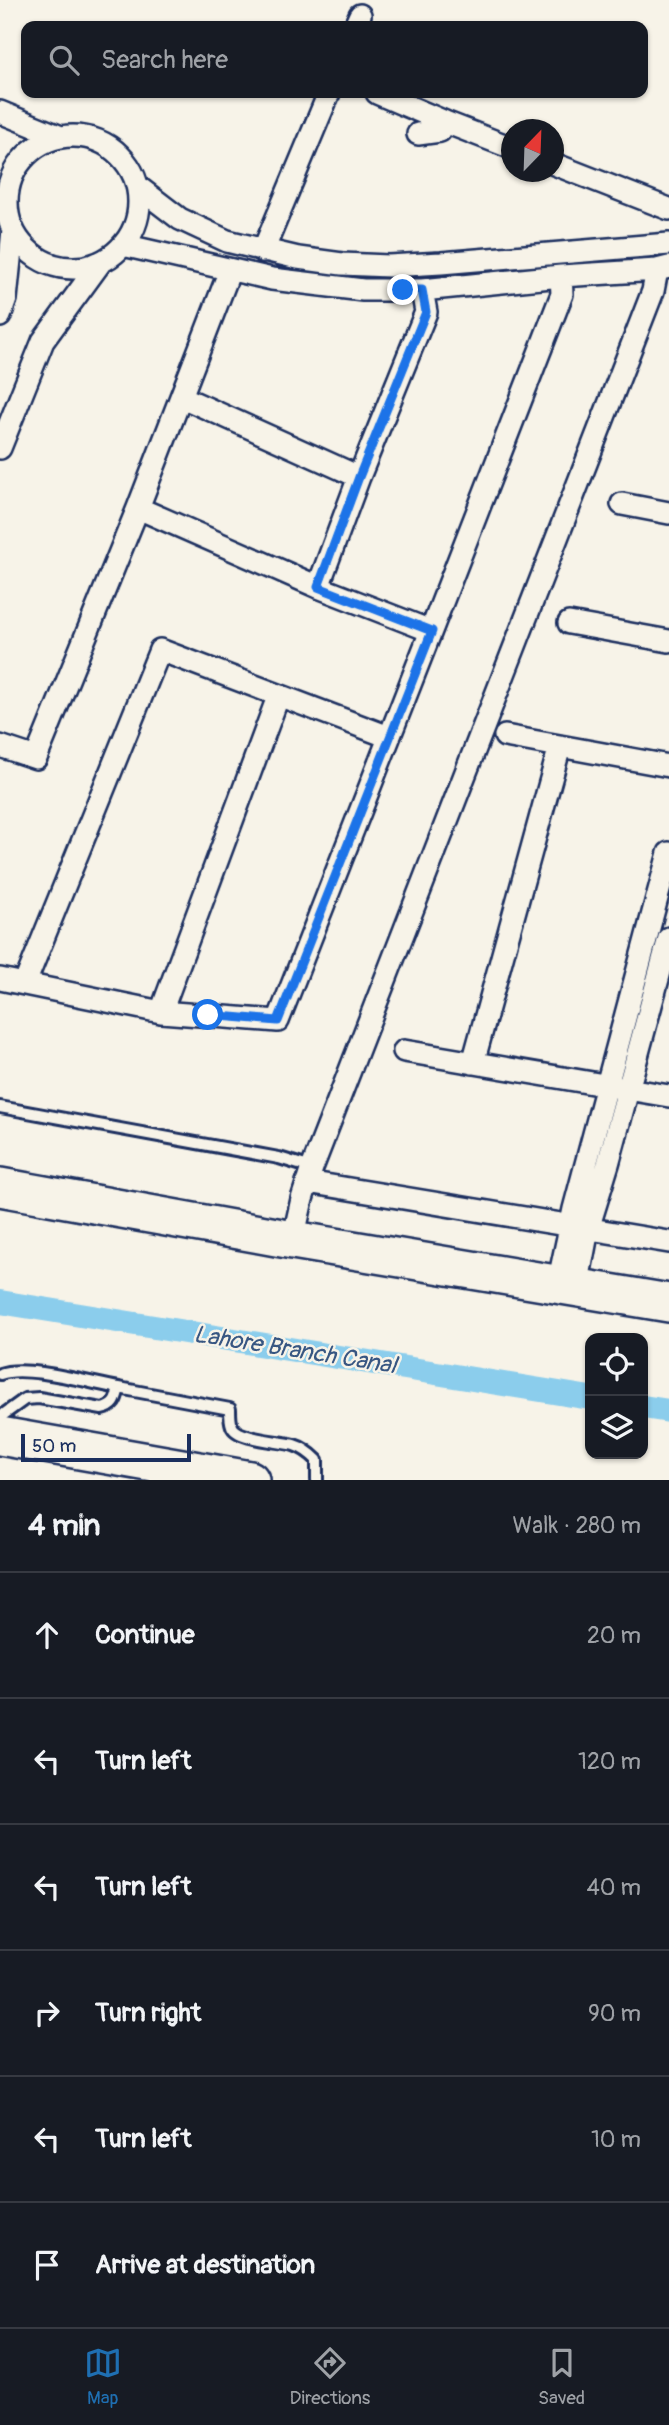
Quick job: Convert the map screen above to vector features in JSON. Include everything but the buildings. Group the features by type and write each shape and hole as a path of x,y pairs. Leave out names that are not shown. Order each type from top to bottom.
{"highway":[{"path":"0,1187 295,1230 569,1279 669,1303"},
{"path":"0,1436 250,1480"}],"street":[{"path":"263,251 327,98"},
{"path":"389,98 501,144"},
{"path":"0,112 61,137"},
{"path":"418,134 440,131 446,122"},
{"path":"0,448 43,341 100,262 123,245 137,217 139,201 137,186 129,168 116,152 100,142 81,136 61,137 43,143 8,164 8,215 13,230 24,247 40,260 59,267 80,268 100,262"},
{"path":"564,168 669,209"},
{"path":"137,186 180,219 227,241 263,251 342,264 389,266 669,244"},
{"path":"0,316 8,286 13,230"},
{"path":"123,245 230,270 310,285 363,290 422,290 663,269 307,1183 295,1230"},
{"path":"0,746 36,758 138,508 230,270"},
{"path":"0,979 161,1012 278,1021 562,295 561,276"},
{"path":"318,587 426,312 422,290"},
{"path":"182,397 359,477"},
{"path":"622,504 669,513"},
{"path":"138,508 318,587 432,631"},
{"path":"569,623 669,641"},
{"path":"25,983 160,650 278,697 390,737"},
{"path":"161,1012 278,697"},
{"path":"505,736 669,766"},
{"path":"473,1063 559,746"},
{"path":"569,1279 577,1235 618,1088 664,892 669,853"},
{"path":"618,1088 669,938"},
{"path":"404,1051 669,1096"},
{"path":"307,1183 577,1235 669,1242"}],"lane":[{"path":"0,1107 279,1158 307,1183"},
{"path":"0,1374 26,1371 230,1409 232,1426 236,1431 308,1451 317,1460 317,1480"},
{"path":"0,1418 25,1399 39,1398 103,1409 111,1407 116,1402 119,1388"}],"waterway":[{"name":"Lahore Branch Canal","path":"0,1302 585,1397"},
{"name":"Lahore Branch Canal","path":"648,1408 669,1411"}],"route":[{"path":"208,1015 278,1021 432,631 318,587 426,312 422,290 403,290"}]}
